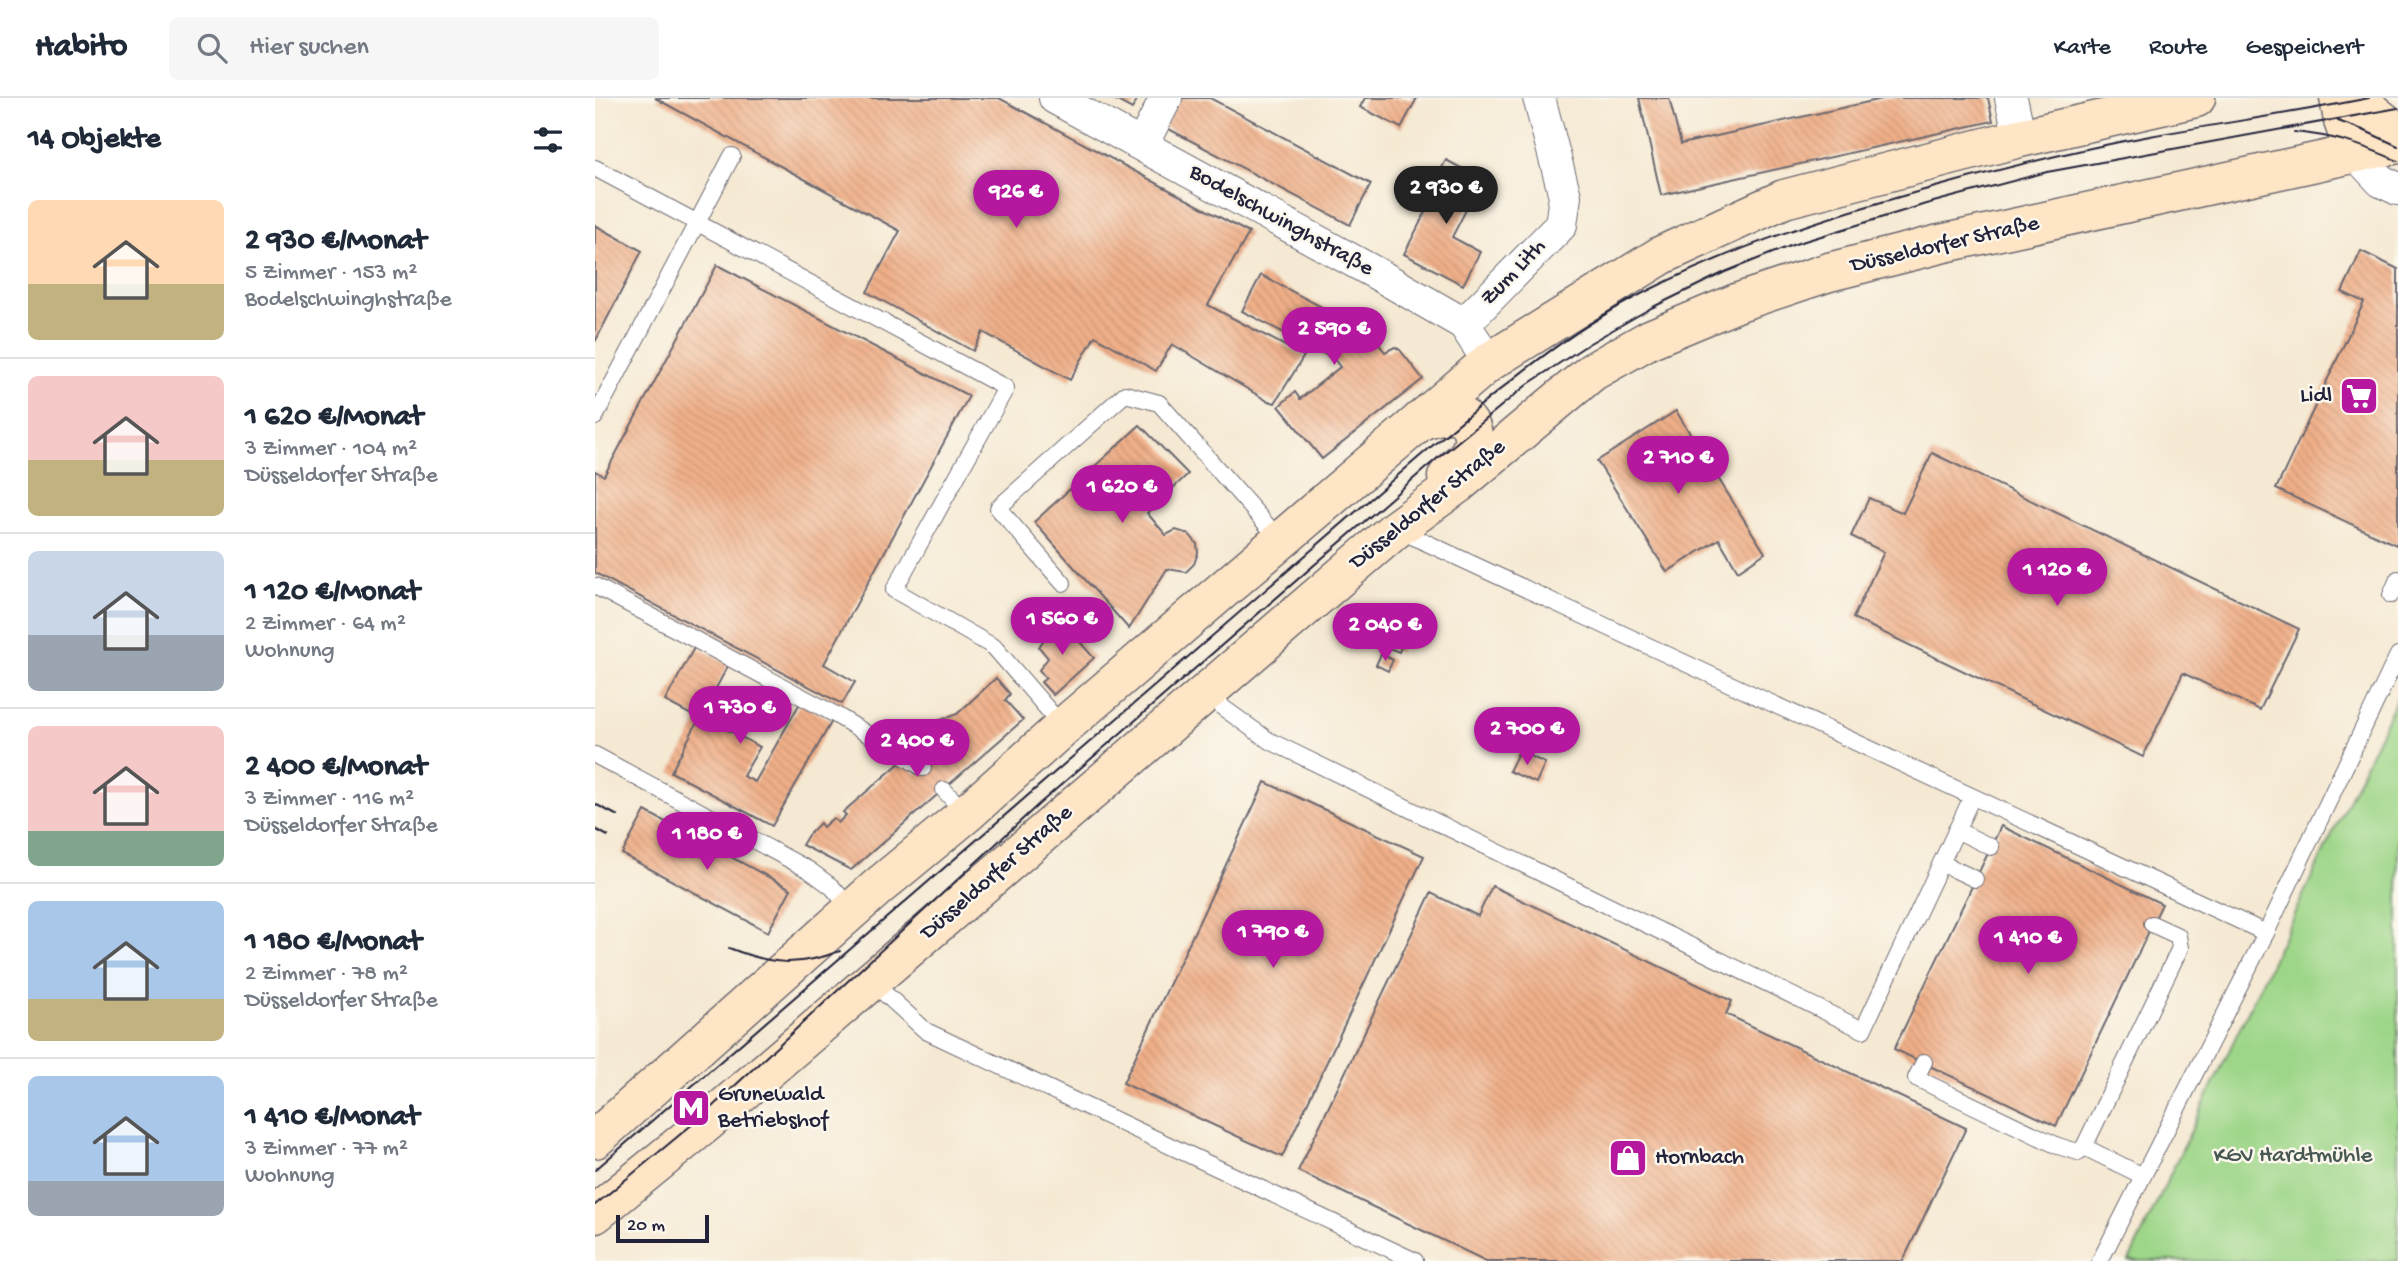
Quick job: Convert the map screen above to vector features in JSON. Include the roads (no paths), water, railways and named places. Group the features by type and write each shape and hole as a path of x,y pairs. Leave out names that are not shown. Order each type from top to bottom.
{"main road":[{"path":"595,1139 852,910 955,802 1063,727 1489,362 1662,255 1784,199 2020,138 2196,98"},
{"path":"2339,98 2343,121 2354,152"},
{"path":"2359,98 2398,133"},
{"name":"Düsseldorfer Straße","path":"595,1214 705,1124 1397,529 1458,484 1592,372 1650,339 1738,302 1829,272 1940,244 2398,144"},
{"path":"1421,420 1451,413 1469,424 1475,440 1468,454 1449,474 1431,502"}],"street":[{"name":"Bodelschwinghstraße","path":"1055,98 1464,324 1489,362"},
{"path":"1142,145 1166,98"},
{"name":"Zum Lith","path":"1464,324 1560,225 1565,196 1539,98"},
{"path":"2011,98 2020,138"},
{"path":"2354,152 2381,181 2398,189"}],"lane":[{"path":"595,416 732,156"},
{"path":"595,168 1006,388 894,590 995,647 1063,727"},
{"path":"1063,583 998,508 1125,394 1159,403 1281,541"},
{"path":"1397,529 2266,933"},
{"path":"2391,595 2398,579"},
{"path":"595,586 836,715 923,768"},
{"path":"2100,1261 2266,933 2398,655"},
{"path":"1212,687 1222,707 1268,740 1863,1030 1972,797"},
{"path":"595,755 809,870 832,887 852,910"},
{"path":"1956,830 1991,847"},
{"path":"1941,863 1975,879"},
{"path":"1924,1062 1916,1078 2058,1146 2078,1152 2084,1147 2180,948 2178,936 2152,924"},
{"path":"871,981 926,1031 1415,1261"},
{"path":"1949,1094 1957,1078"},
{"path":"1991,1114 1998,1098"},
{"path":"2024,1130 2031,1114"},
{"path":"2084,1147 2143,1176"}],"tram line":[{"path":"595,1170 1446,434 1527,368 1584,327 1645,292 1717,259 1829,218 1905,195 2098,146 2369,98"},
{"path":"595,1205 700,1118 1039,804 1427,467 1528,384 1590,343 1651,308 1725,272 1795,244 1926,204 2047,172 2398,108"},
{"path":"2338,121 2398,146"},
{"path":"2294,132 2347,142 2398,161"},
{"path":"595,804 618,816"},
{"path":"595,829 608,836"},
{"path":"729,948 759,958 785,962 811,960 840,951"}],"place":[{"name":"Lidl","path":"2359,396"},
{"name":"Grunewald Betriebshof","path":"691,1108"},
{"name":"Hornbach","path":"1628,1158"}],"park label":[{"name":"KGV Hardtmühle","path":"2293,1156"}]}
